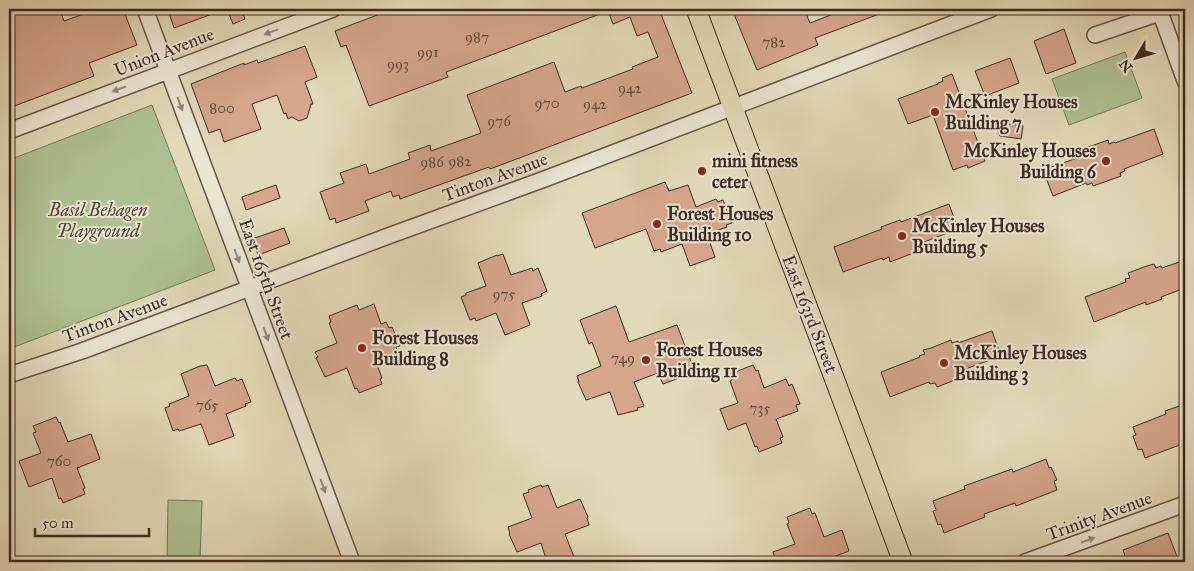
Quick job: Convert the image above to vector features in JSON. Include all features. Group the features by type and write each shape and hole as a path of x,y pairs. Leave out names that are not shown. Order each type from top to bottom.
{"main road":[{"name":"East 163rd Street","path":"696,9 903,562"}],"street":[{"name":"East 165th Street","path":"145,9 352,562"},
{"name":"Union Avenue","path":"9,131 333,9"},
{"name":"Tinton Avenue","path":"9,375 82,350 733,108 991,9"},
{"path":"1096,35 1159,11 1185,81"},
{"name":"Trinity Avenue","path":"1025,562 1185,504"}],"green space":[{"path":"1125,52 1142,98 1069,125 1052,79"},
{"name":"Basil Behagen Playground","path":"152,105 215,270 9,349 9,160"},
{"path":"168,500 202,501 200,562 167,562"}],"building":[{"path":"9,9 43,9 45,15 60,10 64,21 97,9 123,9 137,45 89,63 94,76 9,108"},
{"path":"180,9 223,10 174,28 169,13"},
{"path":"227,9 241,9 245,19 233,24"},
{"path":"393,9 659,9 692,93 490,169 489,167 400,199 399,195 393,197 391,191 365,201 369,211 336,223 335,218 330,220 320,192 344,183 340,173 366,164 369,174 410,159 408,153 430,145 431,151 481,133 467,95 554,62 565,92 581,86 582,88 633,69 632,67 658,57 648,32 637,36 630,17 613,24 608,11 446,72 448,77 369,106 346,45 341,47 335,31"},
{"path":"732,9 804,9 810,23 846,9 890,10 815,38 818,45 757,70"},
{"path":"1064,29 1076,63 1046,74 1034,41"},
{"path":"305,46 317,77 305,82 313,104 311,104 307,118 299,121 292,117 288,119 286,113 284,114 277,95 252,104 261,129 224,142 220,129 209,133 191,84 244,63 244,65 257,60 258,63"},
{"path":"1010,58 1019,83 985,96 975,71"},
{"name":"McKinley Houses Building 7","path":"952,74 985,161 968,168 967,165 953,170 933,115 908,124 898,99 938,84 943,81 942,78"},
{"path":"1002,123 1023,126 1021,139 1000,136 997,129"},
{"name":"McKinley Houses Building 6","path":"1154,129 1163,154 1124,169 1125,171 1120,173 1121,176 1093,186 1092,183 1087,185 1086,183 1053,196 1043,170 1077,158 1076,156 1081,154 1080,150 1108,140 1109,144 1115,143"},
{"name":"Forest Houses Building 10","path":"665,182 669,191 688,185 696,207 716,199 718,202 723,200 732,223 726,225 727,227 707,234 715,257 690,266 682,244 661,252 660,249 654,251 646,229 595,248 582,213"},
{"path":"276,185 280,198 246,210 242,197"},
{"name":"McKinley Houses Building 5","path":"949,204 958,229 919,244 920,246 914,248 916,252 890,262 889,257 883,260 882,258 843,272 834,247 882,229 881,227 900,220 901,222"},
{"path":"284,228 290,243 258,255 252,239"},
{"path":"503,254 511,275 532,268 533,271 538,268 547,291 541,294 542,296 522,303 530,325 505,335 496,313 476,321 475,318 470,320 461,297 466,295 466,293 486,286 478,263"},
{"path":"1185,260 1185,288 1146,305 1146,302 1094,322 1085,297 1126,282 1125,279 1130,278 1128,273 1154,264 1156,268 1161,266 1162,268"},
{"name":"Forest Houses Building 8","path":"374,304 381,324 386,322 389,328 392,327 400,346 396,347 398,353 376,362 382,378 380,379 382,384 359,393 357,388 355,389 347,368 325,377 315,352 337,343 329,323 331,322 329,316 357,305 359,310"},
{"name":"Forest Houses Building 11","path":"616,306 629,342 677,325 695,372 663,384 658,373 634,382 644,406 637,408 638,410 618,415 610,392 586,400 577,376 601,366 592,342 589,344 580,320"},
{"name":"McKinley Houses Building 3","path":"992,331 1001,356 968,368 968,370 963,372 965,376 937,387 935,383 930,384 929,382 890,397 881,372 920,357 925,354 923,350 951,340 952,343 958,341 958,343"},
{"path":"207,365 215,386 235,378 237,381 242,379 251,402 226,414 234,436 209,445 201,424 173,431 165,408 170,406 169,404 189,396 181,374"},
{"path":"753,365 756,371 758,370 764,388 786,379 789,386 792,384 800,404 796,405 798,411 776,419 783,437 780,438 782,443 759,452 757,446 755,447 746,423 728,430 720,409 738,403 730,381 732,380 730,374"},
{"path":"1185,404 1185,443 1145,458 1142,449 1138,450 1133,436 1136,435 1133,427 1166,414 1165,411"},
{"path":"56,417 68,442 91,434 100,459 77,468 85,488 83,489 85,494 63,503 61,498 59,499 52,478 29,487 19,461 41,453 33,433 36,432 33,426"},
{"path":"1046,459 1049,468 1051,467 1057,480 1054,481 1057,490 1016,506 1015,503 984,514 985,517 944,533 941,524 938,525 933,511 936,510 933,501 965,489 964,486 1012,469 1013,472"},
{"path":"541,485 542,487 548,485 557,508 580,499 588,517 589,525 565,534 574,557 568,560 569,562 547,562 541,543 517,552 509,534 508,527 532,518 523,494"},
{"path":"810,508 812,514 815,513 824,537 842,530 849,551 828,559 829,562 776,562 773,552 795,544 787,524 789,523 787,517"},
{"path":"1168,533 1179,562 1127,562 1123,550"}],"place":[{"name":"McKinley Houses Building 7","path":"935,112"},
{"name":"McKinley Houses Building 6","path":"1106,161"},
{"name":"mini fitness ceter","path":"702,171"},
{"name":"Forest Houses Building 10","path":"657,224"},
{"name":"McKinley Houses Building 5","path":"902,236"},
{"name":"Forest Houses Building 8","path":"362,348"},
{"name":"Forest Houses Building 11","path":"646,360"},
{"name":"McKinley Houses Building 3","path":"944,363"}]}
